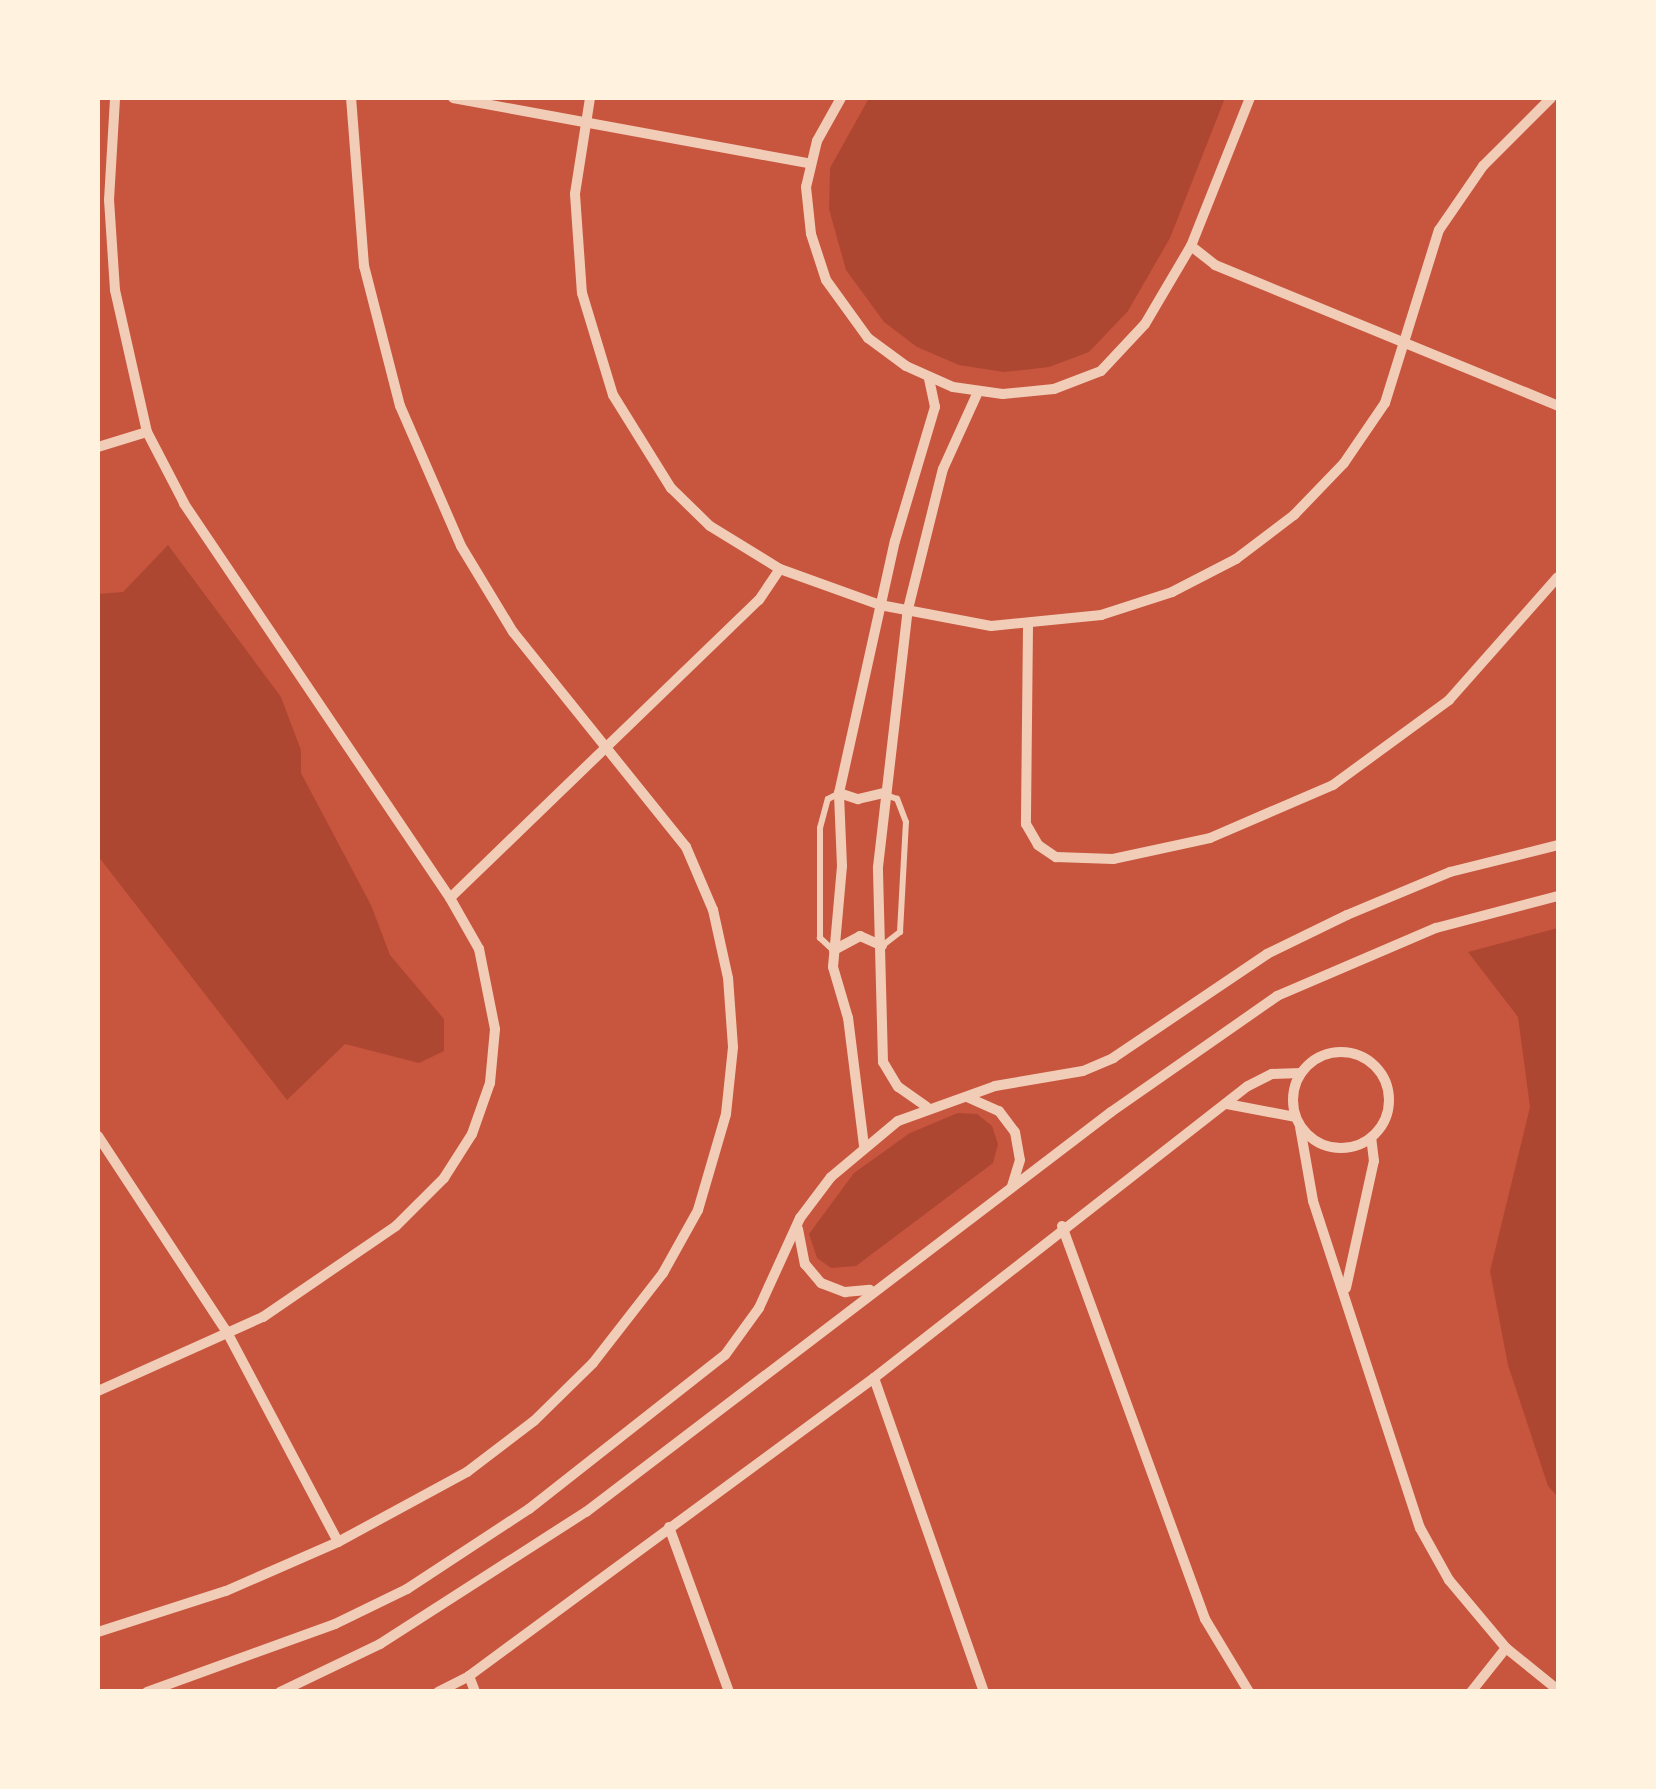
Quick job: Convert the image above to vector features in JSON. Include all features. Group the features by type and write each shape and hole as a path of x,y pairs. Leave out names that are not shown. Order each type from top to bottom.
{"street":[{"path":"98,1391 228,1334 364,1252 444,1178 472,1134 492,1070 493,1002 480,949 450,898 184,503 146,432 115,290 109,200 115,98"},
{"path":"98,1632 226,1591 338,1542 467,1472 564,1393 663,1272 710,1179 726,1114 733,1047 722,944 686,846 504,618 418,454 385,360 364,266 351,98"},
{"path":"453,98 808,163"},
{"path":"590,98 575,194 577,260 589,326 614,395 649,459 690,508 780,569 880,605 958,622 1028,626 1101,615 1172,592 1266,538 1320,490 1366,434 1408,344 1440,230 1483,166 1551,98"},
{"path":"841,98 808,163 811,234 838,301 886,353 929,378 978,392 1041,391 1101,371 1145,324 1191,246 1250,98"},
{"path":"1191,246 1215,265 1558,406"},
{"path":"864,1146 833,950 842,866 839,793 880,605 934,406 929,378"},
{"path":"927,1107 898,1087 883,1062 878,867 908,610 943,469 978,392"},
{"path":"98,447 146,432"},
{"path":"450,898 760,600 780,569"},
{"path":"1028,626 1026,824 1038,845 1056,857 1113,859 1210,838 1334,785 1448,700 1558,577"},
{"path":"839,793 858,798 884,793"},
{"path":"147,1692 335,1624 406,1589 528,1510 725,1355 759,1308 800,1218 864,1146 927,1107 1098,1064 1267,954 1347,915 1450,872 1558,845"},
{"path":"280,1692 380,1644 586,1512 1012,1186 1277,996 1436,928 1558,896"},
{"path":"833,950 860,936 882,946"},
{"path":"438,1692 469,1676 874,1378 1062,1226 1227,1104 1272,1074 1301,1073 1339,1051 1368,1060 1390,1098 1372,1138 1374,1162 1345,1289"},
{"path":"1301,1073 1292,1102 1314,1202 1420,1528 1450,1580 1506,1648 1558,1690"},
{"path":"964,1097 999,1111 1015,1132 1020,1160 1012,1186"},
{"path":"1227,1104 1298,1122 1326,1147 1342,1149 1372,1138"},
{"path":"98,1138 228,1334 338,1542"},
{"path":"800,1218 800,1254 821,1283 858,1292 882,1285"},
{"path":"1062,1226 1205,1619 1249,1692"},
{"path":"874,1378 984,1692"},
{"path":"670,1527 729,1692"},
{"path":"1471,1692 1506,1648"},
{"path":"469,1676 475,1692"}],"lane":[{"path":"833,950 820,938 820,828 828,799 839,793"},
{"path":"882,946 900,932 906,822 897,800 884,793"}],"shaded area":[{"path":"869,98 1225,98 1170,238 1128,311 1089,352 1049,367 1004,372 959,365 917,347 884,322 846,270 829,209 830,168"},
{"path":"168,545 281,697 301,750 301,773 371,905 390,955 444,1019 444,1051 419,1063 345,1044 287,1100 98,856 98,594 123,592"},
{"path":"1558,928 1558,1497 1548,1486 1508,1365 1490,1271 1530,1107 1518,1017 1468,952"},
{"path":"958,1113 977,1114 992,1126 998,1144 993,1163 856,1266 831,1268 817,1258 809,1234 854,1173 910,1133"}]}
